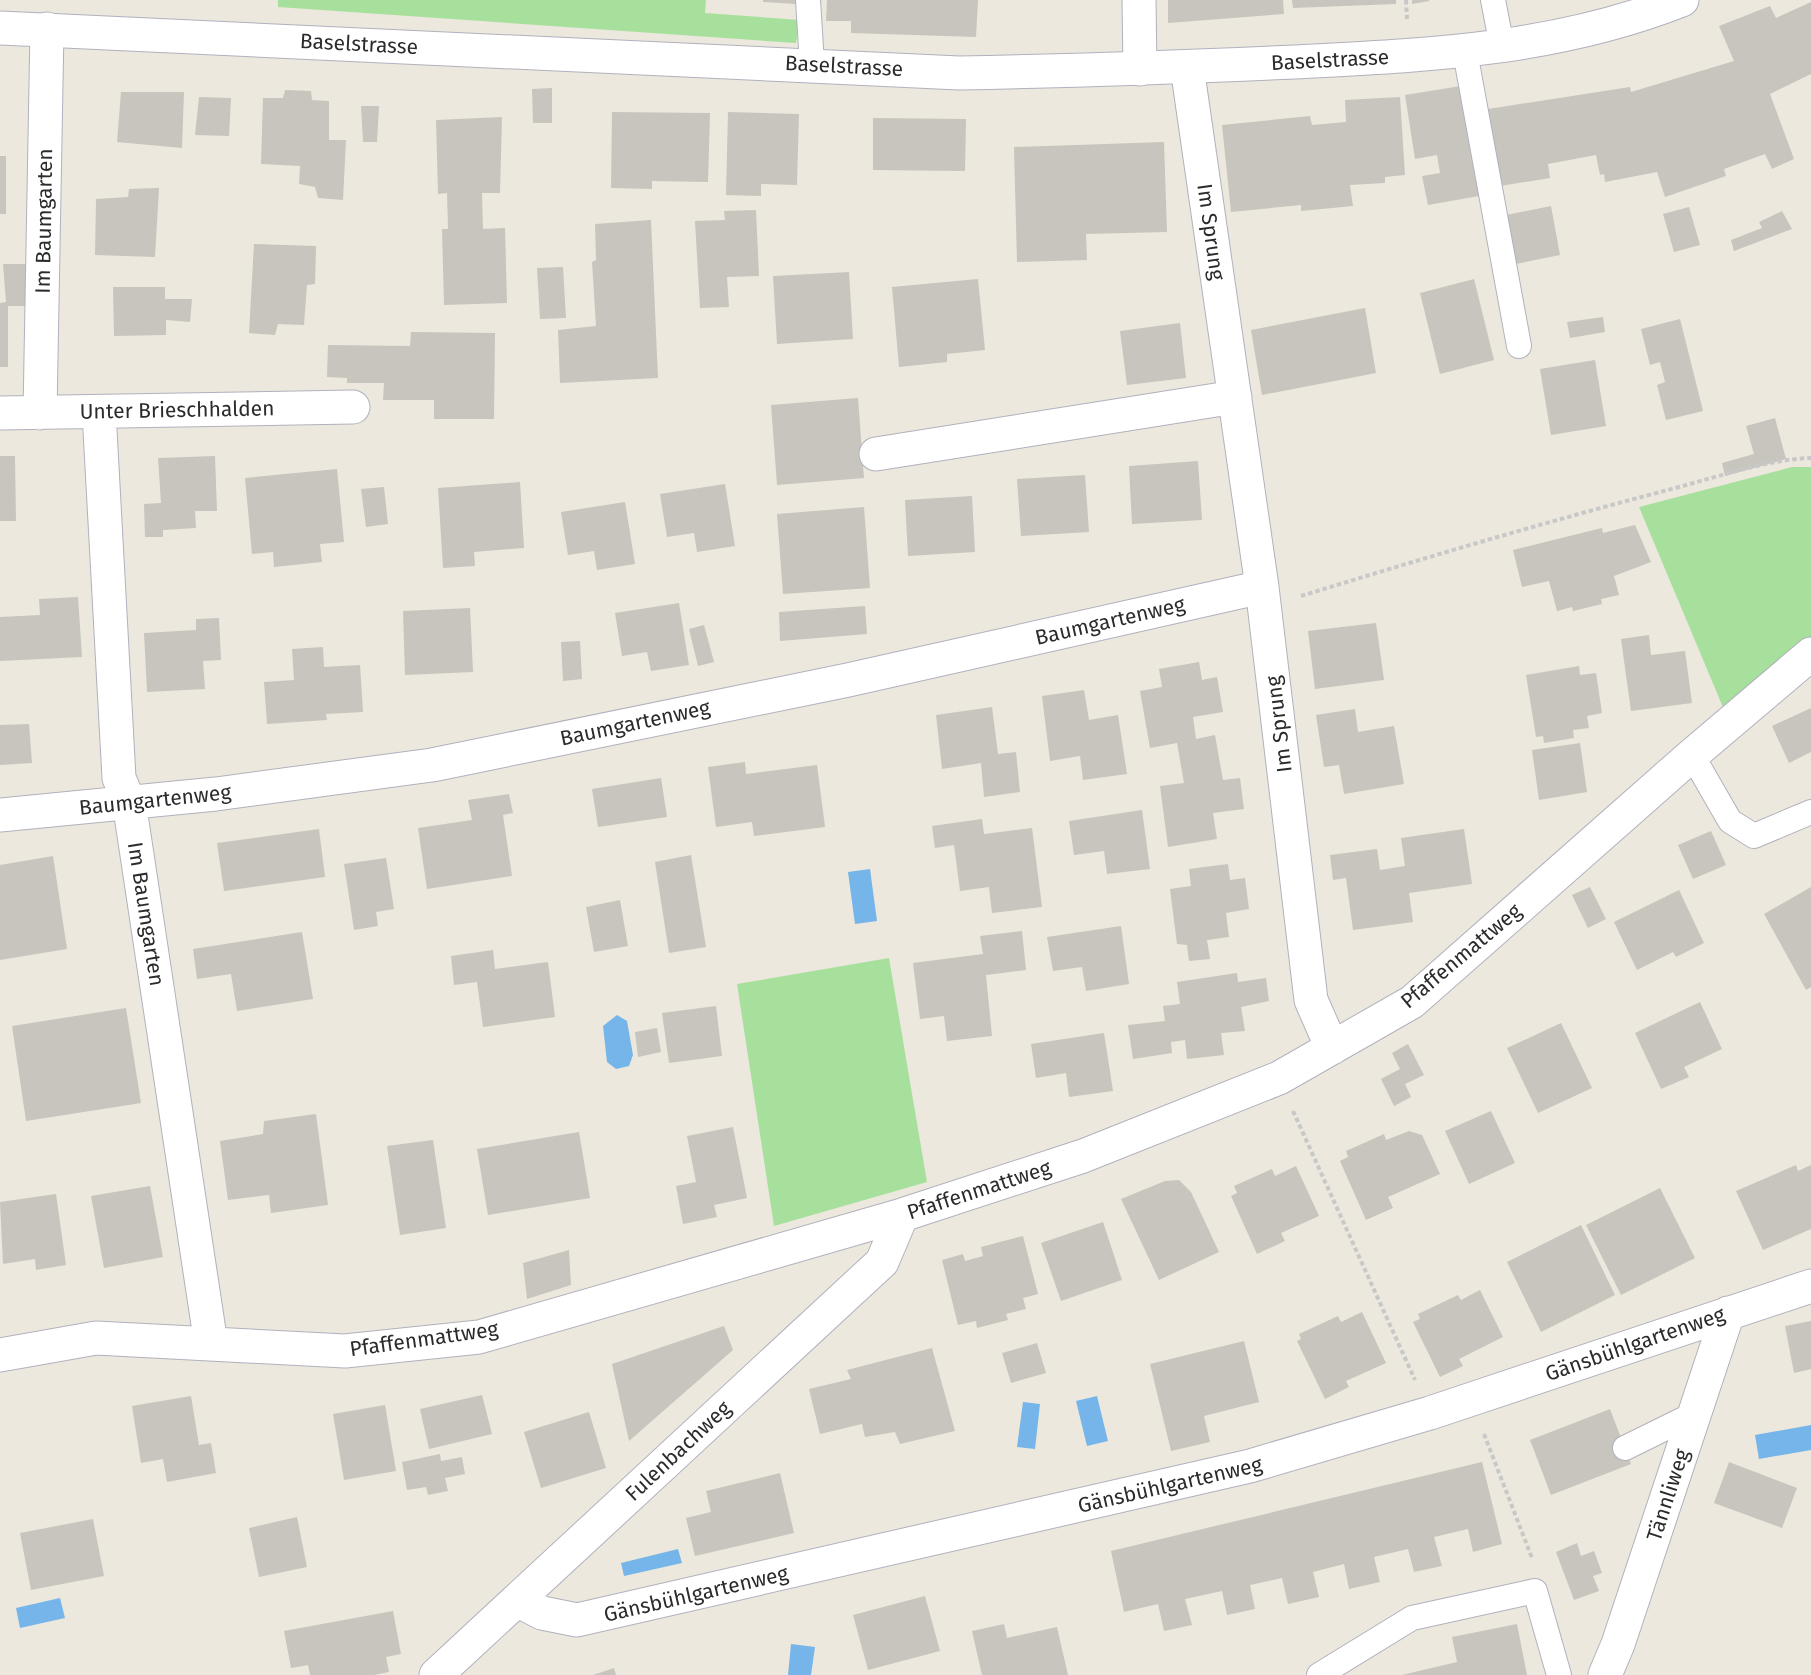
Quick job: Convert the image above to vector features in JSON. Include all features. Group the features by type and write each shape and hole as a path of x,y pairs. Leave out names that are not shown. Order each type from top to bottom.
{"street":[{"path":"1139,0 1140,69"},
{"name":"Baselstrasse","path":"0,28 959,72 1140,69 1465,52 1600,27 1682,0"},
{"name":"Im Baumgarten","path":"40,413 47,29"},
{"name":"Im Sprung","path":"1187,67 1262,587 1311,1000 1332,1048"},
{"path":"876,454 1235,397"},
{"name":"Unter Brieschhalden","path":"0,413 353,407"},
{"name":"Im Baumgarten","path":"99,412 119,778 129,802 211,1344"},
{"name":"Baumgartenweg","path":"0,815 216,795 432,765 848,680 1262,587"},
{"name":"Pfaffenmattweg","path":"0,1355 96,1338 345,1351 479,1337 902,1215 1083,1156 1279,1078 1412,1002 1692,755 1811,654"},
{"name":"Fulenbachweg","path":"436,1675 882,1262 902,1215"},
{"name":"Gänsbühlgartenweg","path":"517,1600 542,1613 577,1620 1250,1466 1430,1413 1811,1286"},
{"name":"Tännliweg","path":"1605,1675 1618,1644 1728,1313"}],"lane":[{"path":"808,0 812,64"},
{"path":"1493,0 1502,46"},
{"path":"1465,52 1519,346"},
{"path":"1692,755 1730,821 1754,836 1811,812"},
{"path":"1625,1448 1694,1414"},
{"path":"1319,1675 1412,1618 1535,1591 1559,1675"}],"path":[{"path":"1262,587 1297,597 1525,527 1725,476 1797,459 1811,458"},
{"path":"1279,1078 1430,1413"},
{"path":"1491,1450 1538,1573 1535,1591"}],"green space":[{"path":"278,0 706,0 705,13 800,20 796,43 278,7"},
{"path":"1792,467 1811,467 1811,654 1730,724 1639,507"},
{"path":"889,958 927,1182 774,1226 737,984"}],"water":[{"path":"870,869 877,921 855,924 848,872"},
{"path":"617,1015 627,1021 633,1055 629,1066 616,1069 607,1062 603,1026"},
{"path":"1097,1396 1108,1441 1087,1446 1076,1401"},
{"path":"1023,1402 1040,1404 1035,1449 1017,1447"},
{"path":"1811,1425 1811,1450 1759,1459 1755,1435"},
{"path":"678,1549 682,1563 624,1576 621,1563"},
{"path":"60,1598 65,1618 20,1628 16,1608"},
{"path":"791,1644 815,1647 811,1675 788,1675"}],"building":[{"path":"763,0 796,0 796,4 763,2"},
{"path":"827,0 978,0 976,37 851,33 851,21 826,21"},
{"path":"1168,0 1283,0 1284,14 1168,23"},
{"path":"1292,0 1396,0 1396,4 1293,8"},
{"path":"1412,0 1429,0 1429,1 1412,4"},
{"path":"1811,2 1811,74 1770,94 1794,159 1772,169 1765,154 1724,169 1726,176 1665,197 1657,172 1605,182 1604,174 1600,175 1596,155 1548,164 1550,178 1500,186 1488,109 1630,87 1631,92 1734,61 1719,26 1770,6 1776,18"},
{"path":"1467,85 1485,195 1428,205 1422,176 1440,173 1437,155 1415,159 1405,95"},
{"path":"552,88 552,123 533,123 532,89"},
{"path":"285,90 311,91 312,100 329,101 329,140 346,140 343,200 318,198 315,187 299,184 300,166 261,164 263,98 283,98"},
{"path":"121,92 184,92 182,148 117,142"},
{"path":"199,97 231,98 229,136 195,135"},
{"path":"1400,97 1405,175 1385,177 1385,183 1350,185 1353,206 1301,211 1301,205 1231,212 1222,125 1310,116 1312,125 1346,122 1345,100"},
{"path":"361,106 379,106 377,142 363,142"},
{"path":"612,112 710,113 708,182 652,181 652,189 611,188"},
{"path":"728,112 799,114 797,185 761,184 761,196 726,195"},
{"path":"502,117 500,193 482,193 483,229 505,228 507,303 444,305 442,229 448,229 447,193 438,194 436,120"},
{"path":"873,118 966,119 965,171 873,170"},
{"path":"1164,142 1167,232 1086,234 1087,260 1017,262 1014,147"},
{"path":"0,156 6,156 6,214 0,214"},
{"path":"159,188 155,257 95,255 96,199 128,197 129,189"},
{"path":"1551,206 1560,255 1511,265 1501,216"},
{"path":"1689,207 1700,245 1674,252 1663,214"},
{"path":"756,210 759,276 727,277 729,307 700,308 695,221 725,220 724,211"},
{"path":"1782,211 1792,229 1734,251 1731,240 1762,228 1759,222"},
{"path":"651,220 658,378 560,383 558,330 596,326 592,262 596,260 595,224"},
{"path":"254,244 316,246 315,284 307,285 304,325 278,324 275,335 249,333"},
{"path":"3,264 37,264 38,306 8,306 8,367 0,367 0,303 6,302"},
{"path":"563,267 566,318 540,319 537,268"},
{"path":"849,272 853,339 777,344 773,276"},
{"path":"978,279 985,350 947,354 947,362 899,367 892,287"},
{"path":"1474,279 1494,360 1440,374 1420,293"},
{"path":"113,287 165,287 165,299 192,299 190,322 166,320 166,335 114,336"},
{"path":"1365,308 1376,373 1262,395 1251,330"},
{"path":"1603,317 1605,332 1570,338 1567,322"},
{"path":"1680,319 1703,411 1666,420 1657,385 1665,382 1660,362 1650,365 1641,329"},
{"path":"1180,323 1186,378 1127,385 1120,331"},
{"path":"411,332 495,333 494,419 434,419 434,400 383,400 384,383 347,383 347,378 327,377 328,345 410,346"},
{"path":"1595,360 1606,426 1551,435 1540,369"},
{"path":"858,398 864,478 777,485 771,405"},
{"path":"1775,418 1786,459 1725,476 1722,463 1754,454 1746,426"},
{"path":"0,456 15,456 16,521 0,521"},
{"path":"215,456 217,511 195,511 196,528 163,530 163,537 145,537 144,504 161,503 158,458"},
{"path":"1198,461 1202,520 1132,524 1129,466"},
{"path":"337,469 344,542 320,544 322,562 274,567 273,552 252,554 245,478"},
{"path":"1085,475 1089,532 1021,536 1017,479"},
{"path":"520,482 524,548 474,552 475,566 443,568 438,488"},
{"path":"725,484 735,546 697,552 694,533 667,537 660,494"},
{"path":"384,487 388,524 366,527 361,489"},
{"path":"972,496 975,552 908,556 905,500"},
{"path":"625,502 635,564 597,570 594,551 568,555 561,512"},
{"path":"864,507 870,588 783,594 777,514"},
{"path":"1635,525 1651,562 1614,576 1619,595 1601,599 1602,604 1573,611 1572,607 1557,611 1549,581 1522,587 1513,550 1602,528 1603,533"},
{"path":"78,597 82,657 0,661 0,617 40,615 39,599"},
{"path":"679,603 689,665 651,671 647,652 622,656 615,613"},
{"path":"865,606 867,634 780,641 779,612"},
{"path":"470,608 473,672 405,675 403,611"},
{"path":"219,618 221,660 203,661 205,689 147,692 144,633 196,630 196,619"},
{"path":"1376,623 1384,680 1315,689 1308,631"},
{"path":"704,625 714,662 698,666 689,629"},
{"path":"1649,635 1651,655 1685,651 1692,703 1631,711 1621,639"},
{"path":"580,641 582,679 563,681 561,642"},
{"path":"323,647 324,667 360,665 363,712 326,714 327,720 267,724 264,682 294,680 292,649"},
{"path":"1199,662 1202,680 1217,677 1223,712 1193,717 1196,739 1215,735 1223,780 1240,778 1244,809 1213,813 1217,839 1168,847 1160,786 1184,783 1177,743 1150,748 1140,691 1162,687 1159,669"},
{"path":"1579,666 1580,675 1596,673 1602,713 1587,716 1589,728 1573,730 1574,738 1544,743 1543,736 1536,737 1526,675"},
{"path":"1084,690 1089,720 1118,715 1127,774 1083,780 1080,756 1050,761 1042,696"},
{"path":"992,707 998,754 1016,752 1020,792 984,797 981,763 942,769 936,715"},
{"path":"1811,708 1811,752 1789,763 1772,726"},
{"path":"1355,709 1358,732 1394,726 1404,784 1344,794 1339,765 1324,767 1316,715"},
{"path":"29,724 32,763 0,765 0,725"},
{"path":"1580,743 1587,792 1539,800 1532,750"},
{"path":"745,762 746,774 817,765 825,827 754,836 752,822 716,827 708,767"},
{"path":"661,778 667,817 598,827 592,789"},
{"path":"509,794 513,813 503,815 512,876 427,889 418,828 472,820 468,800"},
{"path":"1142,810 1150,869 1107,874 1104,851 1074,855 1069,821"},
{"path":"982,819 984,834 1032,828 1042,907 992,913 989,887 960,891 954,845 935,848 932,826"},
{"path":"319,829 325,877 224,891 217,843"},
{"path":"1464,829 1472,884 1409,893 1413,922 1353,930 1346,878 1333,880 1330,855 1377,849 1380,870 1405,866 1401,838"},
{"path":"1711,831 1726,865 1693,879 1678,845"},
{"path":"691,855 706,947 669,953 655,862"},
{"path":"53,856 67,949 0,960 0,865"},
{"path":"386,858 394,909 376,912 378,926 354,930 344,864"},
{"path":"1228,864 1230,880 1245,878 1249,909 1226,913 1229,937 1207,940 1210,959 1189,961 1187,945 1177,944 1170,889 1191,886 1189,869"},
{"path":"1590,887 1606,919 1588,928 1572,895"},
{"path":"1811,887 1811,987 1806,990 1764,914"},
{"path":"1679,890 1704,943 1676,957 1673,952 1637,970 1614,922"},
{"path":"620,900 628,946 594,952 586,907"},
{"path":"1121,926 1129,984 1086,991 1082,967 1053,971 1047,937"},
{"path":"1022,931 1026,970 986,975 992,1036 947,1041 944,1016 920,1019 913,963 983,954 980,936"},
{"path":"302,932 313,999 237,1011 231,974 197,979 193,949"},
{"path":"493,950 495,969 548,962 555,1017 483,1027 477,982 454,985 451,956"},
{"path":"1237,973 1238,982 1266,978 1269,1001 1241,1007 1245,1031 1221,1033 1224,1055 1187,1059 1185,1040 1171,1042 1172,1053 1133,1059 1128,1025 1165,1021 1163,1006 1180,1004 1177,982"},
{"path":"1700,1002 1722,1049 1684,1067 1689,1077 1661,1089 1635,1033"},
{"path":"716,1006 722,1056 669,1063 662,1013"},
{"path":"126,1008 141,1103 26,1121 12,1026"},
{"path":"1561,1023 1592,1088 1538,1113 1507,1048"},
{"path":"657,1028 661,1052 638,1057 635,1032"},
{"path":"1104,1033 1113,1091 1069,1097 1066,1073 1036,1078 1031,1044"},
{"path":"1408,1044 1424,1075 1405,1084 1411,1097 1394,1106 1381,1079 1400,1069 1392,1053"},
{"path":"1491,1111 1515,1163 1469,1184 1445,1131"},
{"path":"316,1114 328,1205 271,1213 269,1195 228,1200 220,1141 263,1134 264,1121"},
{"path":"733,1127 747,1198 714,1205 717,1217 683,1224 676,1186 696,1182 687,1136"},
{"path":"1409,1131 1422,1135 1440,1174 1388,1197 1393,1208 1366,1220 1340,1161 1348,1157 1346,1151 1384,1134 1386,1140"},
{"path":"579,1132 590,1198 488,1215 477,1149"},
{"path":"433,1140 446,1228 400,1235 387,1146"},
{"path":"1796,1165 1798,1171 1811,1165 1811,1229 1763,1250 1736,1191"},
{"path":"1296,1166 1319,1216 1281,1233 1285,1241 1257,1254 1231,1196 1237,1193 1234,1186 1272,1169 1275,1176"},
{"path":"1179,1180 1191,1192 1219,1252 1159,1280 1121,1199 1165,1181"},
{"path":"150,1186 163,1257 104,1268 91,1196"},
{"path":"1660,1188 1695,1258 1621,1295 1586,1225"},
{"path":"56,1194 66,1265 36,1270 35,1259 3,1264 0,1202"},
{"path":"1103,1222 1122,1280 1061,1301 1041,1243"},
{"path":"1581,1225 1615,1295 1541,1332 1507,1262"},
{"path":"1023,1236 1038,1294 1023,1298 1026,1309 1006,1314 1008,1320 977,1328 976,1321 958,1325 942,1260 963,1254 965,1261 983,1256 981,1247"},
{"path":"569,1250 571,1285 527,1299 523,1263"},
{"path":"1480,1290 1503,1337 1459,1359 1463,1366 1440,1377 1413,1322 1420,1319 1418,1314 1458,1295 1461,1300"},
{"path":"1362,1312 1386,1363 1346,1381 1349,1387 1325,1399 1297,1341 1301,1339 1299,1334 1338,1316 1341,1322"},
{"path":"1811,1321 1811,1369 1794,1373 1785,1326"},
{"path":"724,1326 733,1350 629,1441 612,1364"},
{"path":"1244,1341 1259,1402 1204,1416 1210,1442 1171,1451 1150,1364"},
{"path":"1037,1343 1046,1373 1011,1383 1002,1353"},
{"path":"932,1348 955,1431 900,1444 895,1432 865,1437 862,1424 820,1434 809,1389 851,1379 847,1370"},
{"path":"482,1395 492,1434 429,1449 420,1409"},
{"path":"191,1396 199,1445 211,1443 216,1473 167,1482 163,1459 141,1463 132,1406"},
{"path":"385,1405 396,1471 344,1480 333,1414"},
{"path":"1610,1409 1631,1464 1551,1495 1530,1440"},
{"path":"589,1412 606,1468 541,1488 524,1432"},
{"path":"440,1454 441,1461 462,1457 465,1474 445,1478 448,1491 428,1495 426,1487 407,1490 402,1462"},
{"path":"1482,1462 1502,1544 1473,1552 1468,1529 1434,1537 1442,1566 1414,1572 1408,1549 1374,1557 1380,1582 1349,1589 1344,1564 1313,1572 1319,1597 1288,1604 1282,1578 1250,1585 1255,1609 1227,1615 1222,1591 1185,1599 1192,1625 1164,1631 1158,1604 1124,1612 1111,1551"},
{"path":"1729,1462 1797,1488 1782,1528 1714,1503"},
{"path":"780,1473 794,1533 695,1556 686,1518 711,1512 706,1491"},
{"path":"297,1517 307,1567 259,1577 249,1528"},
{"path":"93,1519 104,1576 31,1590 20,1533"},
{"path":"1577,1543 1581,1556 1594,1551 1602,1573 1593,1576 1599,1591 1574,1600 1556,1552"},
{"path":"925,1596 940,1651 868,1670 853,1615"},
{"path":"393,1611 401,1654 386,1657 389,1672 374,1675 310,1675 308,1665 291,1668 284,1631"},
{"path":"1004,1624 1007,1638 1057,1627 1068,1675 982,1675 972,1631"},
{"path":"1517,1624 1527,1675 1402,1675 1457,1662 1452,1637"},
{"path":"614,1668 616,1675 593,1675"}]}
